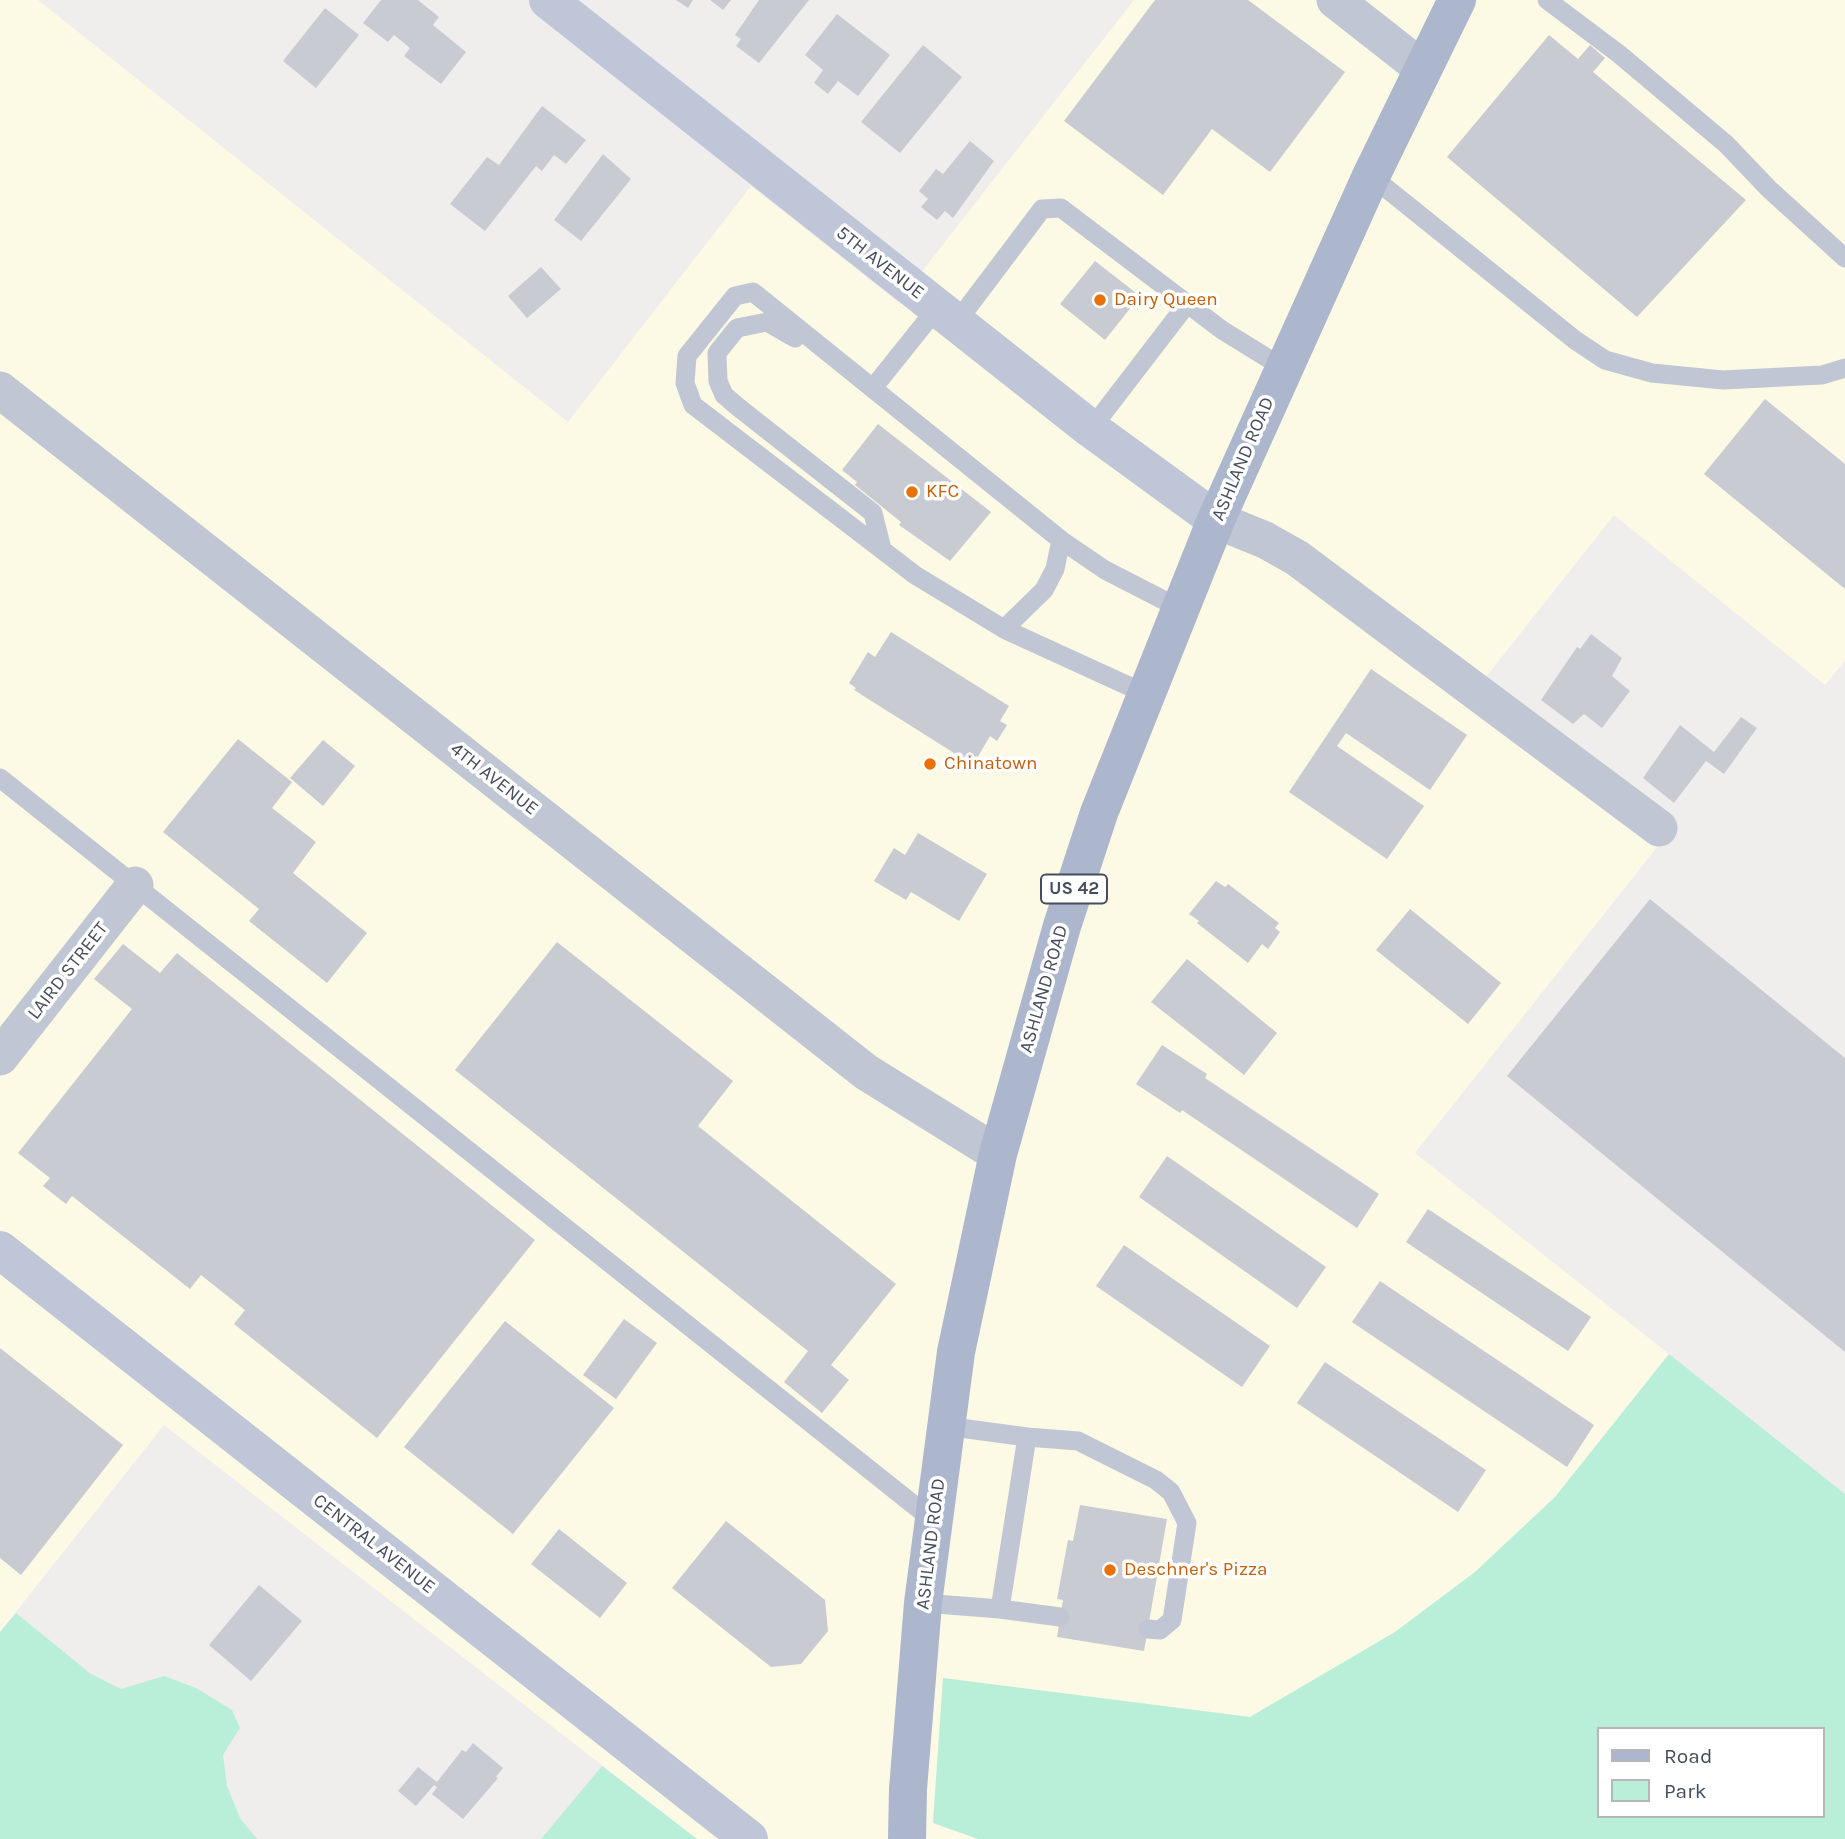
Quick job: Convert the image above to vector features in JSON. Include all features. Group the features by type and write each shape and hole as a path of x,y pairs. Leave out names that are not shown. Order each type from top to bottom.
{"main road":[{"name":"ASHLAND ROAD","path":"907,1839 908,1789 923,1604 945,1426 967,1290 998,1154 1062,926 1099,813 1216,520 1282,367 1457,0"}],"street":[{"name":"5TH AVENUE","path":"548,0 1091,429 1216,520"},
{"path":"1335,0 1423,69"},
{"name":"4TH AVENUE","path":"0,390 866,1072 998,1154"},
{"path":"1216,520 1265,540 1297,558 1659,828"},
{"name":"LAIRD STREET","path":"0,1057 135,885"},
{"name":"CENTRAL AVENUE","path":"0,1250 749,1839"}],"lane":[{"path":"1547,0 1619,54 1726,144 1769,189 1845,258"},
{"path":"1371,176 1575,340 1605,359 1652,373 1723,380 1822,375 1845,368"},
{"path":"873,388 947,315 1042,209 1061,208 1242,344 1282,367"},
{"path":"1146,694 1004,629 915,575 693,405 685,383 687,356 734,296 752,292 1061,540 1105,570 1181,608"},
{"path":"1091,429 1187,304"},
{"path":"882,549 873,513 724,395 718,381 717,354 737,328 767,322 787,332 913,432 939,442"},
{"path":"1004,629 1044,590 1055,569 1061,540"},
{"path":"0,778 934,1521"},
{"path":"945,1426 1078,1441 1156,1480 1171,1492 1187,1523 1172,1620 1160,1630 1148,1629"},
{"path":"1000,1609 1027,1437"},
{"path":"923,1604 1000,1609 1060,1617"}],"shaded area":[{"path":"0,0 38,0 568,422 751,186 898,302 1134,0 1845,0 1845,661 1825,685 1614,515 1482,682 1669,832 1415,1153 1669,1354 1555,1497 1475,1572 1395,1632 1250,1717 943,1678 933,1823 978,1839 697,1839 164,1425 0,1632"}],"green space":[{"path":"1669,1354 1845,1494 1845,1839 978,1839 933,1823 943,1678 1250,1717 1395,1632 1475,1572 1555,1497"},
{"path":"16,1613 91,1674 121,1689 164,1676 196,1688 232,1710 240,1728 223,1755 227,1786 240,1818 257,1839 0,1839 0,1632"},
{"path":"602,1766 697,1839 541,1839"}],"building":[{"path":"381,0 418,0 439,17 433,25 466,52 441,84 404,56 410,48 394,35 388,42 363,23"},
{"path":"676,0 693,0 688,8"},
{"path":"710,0 731,0 723,10"},
{"path":"759,0 809,0 759,63 736,46 741,39 735,35"},
{"path":"1155,0 1248,0 1345,72 1270,172 1212,129 1163,195 1064,121"},
{"path":"325,8 359,35 316,88 283,61"},
{"path":"837,14 890,55 858,96 838,81 828,94 814,83 823,70 805,55"},
{"path":"1549,35 1578,59 1590,45 1605,58 1593,72 1746,200 1637,317 1447,157"},
{"path":"923,45 962,77 900,153 861,122"},
{"path":"542,106 586,140 566,164 554,155 542,171 536,166 485,231 450,204 487,157 499,165"},
{"path":"970,141 994,161 953,218 945,211 937,220 921,207 928,199 919,191 936,169 943,174"},
{"path":"603,154 631,179 581,241 554,220"},
{"name":"Dairy Queen","path":"1095,261 1140,296 1105,340 1060,304"},
{"path":"541,267 561,289 527,318 508,296"},
{"path":"1765,399 1845,464 1845,589 1704,474"},
{"name":"KFC","path":"878,424 991,512 950,561 899,525 901,522 855,485 857,482 842,470"},
{"path":"891,632 1009,706 1000,721 1007,725 997,741 990,736 973,765 854,690 856,688 849,683 868,652 875,657"},
{"path":"1591,634 1622,658 1612,676 1630,691 1602,728 1584,714 1573,724 1541,700 1577,647 1580,649"},
{"path":"1371,669 1467,735 1430,790 1346,733 1337,746 1424,806 1387,859 1289,792"},
{"path":"1741,717 1757,728 1724,774 1706,761 1674,803 1643,778 1680,725 1714,752"},
{"path":"238,739 292,782 272,808 316,842 293,873 367,933 327,983 249,921 259,909 163,832"},
{"path":"323,740 355,766 323,806 290,778"},
{"path":"918,833 987,874 959,921 911,892 906,900 874,881 894,848 905,855"},
{"path":"1216,881 1225,887 1228,884 1279,923 1275,928 1280,932 1268,949 1262,944 1248,963 1189,914"},
{"path":"1650,899 1845,1058 1845,1352 1507,1076"},
{"path":"1410,909 1501,983 1468,1024 1376,950"},
{"path":"557,942 733,1081 698,1126 896,1284 831,1365 849,1380 822,1413 784,1382 808,1351 455,1070"},
{"path":"123,944 160,973 177,953 535,1240 377,1438 234,1324 245,1310 201,1275 190,1289 72,1196 66,1204 43,1186 50,1178 18,1153 132,1009 94,979"},
{"path":"1187,959 1277,1033 1244,1075 1151,1002"},
{"path":"1162,1045 1207,1074 1205,1078 1379,1194 1357,1228 1182,1110 1180,1113 1136,1084"},
{"path":"1167,1156 1326,1267 1297,1308 1139,1197"},
{"path":"1428,1209 1591,1317 1568,1351 1406,1242"},
{"path":"1124,1245 1270,1346 1242,1387 1096,1286"},
{"path":"1380,1281 1594,1425 1567,1467 1352,1322"},
{"path":"624,1319 657,1343 616,1399 583,1375"},
{"path":"505,1321 614,1408 513,1534 404,1447"},
{"path":"0,1348 123,1445 21,1575 0,1558"},
{"path":"1325,1362 1486,1470 1458,1512 1297,1403"},
{"name":"Deschner's Pizza","path":"1080,1505 1167,1519 1144,1651 1057,1637 1063,1600 1057,1599 1068,1540 1073,1541"},
{"path":"726,1521 825,1600 828,1631 801,1664 771,1667 672,1588"},
{"path":"559,1529 627,1583 600,1618 531,1564"},
{"path":"259,1585 302,1621 251,1681 209,1645"},
{"path":"473,1743 503,1768 496,1777 498,1778 463,1819 432,1794 437,1787 434,1785 416,1806 398,1791 418,1767 437,1782 462,1750 466,1752"}],"place":[{"name":"Dairy Queen","path":"1100,300"},
{"name":"KFC","path":"912,492"},
{"name":"Chinatown","path":"930,764"},
{"name":"Deschner's Pizza","path":"1110,1570"}]}
